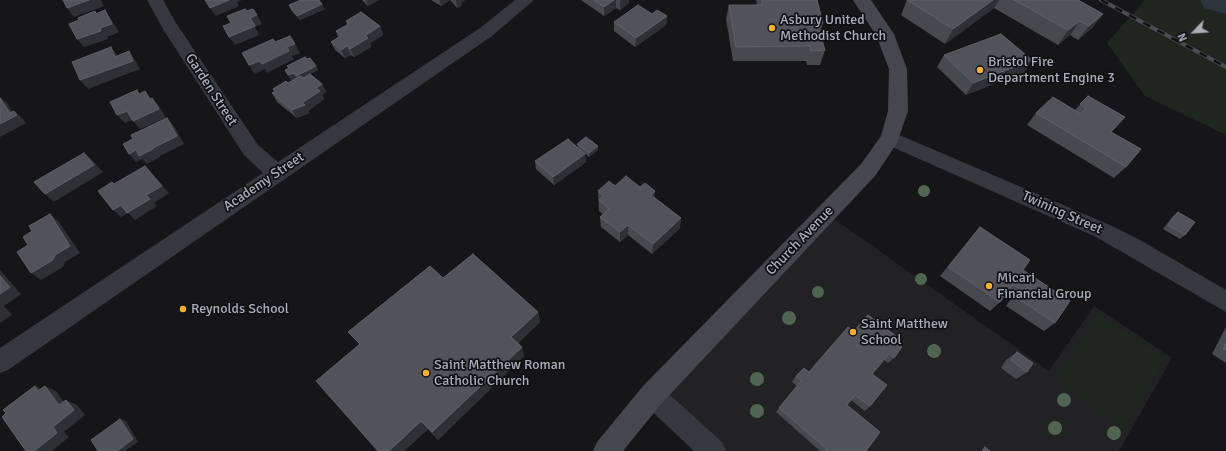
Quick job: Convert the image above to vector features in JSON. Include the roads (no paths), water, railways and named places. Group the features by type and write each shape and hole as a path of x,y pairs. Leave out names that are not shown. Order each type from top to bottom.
{"main road":[{"name":"Church Avenue","path":"606,451 652,395 868,170 890,138 898,111 898,70 885,34 862,0"}],"street":[{"name":"Garden Street","path":"155,0 169,25 251,150 277,173"},
{"name":"Academy Street","path":"0,362 486,32 526,0"},
{"name":"Twining Street","path":"890,138 1103,231 1132,246 1226,302"},
{"path":"652,395 713,451"}],"waterway":[{"path":"1216,0 1226,3"}],"railway":[{"path":"1101,0 1226,67"}],"place":[{"name":"Asbury United Methodist Church","path":"772,28"},
{"name":"Bristol Fire Department Engine 3","path":"980,70"},
{"name":"Micari Financial Group","path":"989,286"},
{"name":"Reynolds School","path":"183,309"},
{"name":"Saint Matthew School","path":"853,332"},
{"name":"Saint Matthew Roman Catholic Church","path":"426,373"}]}
